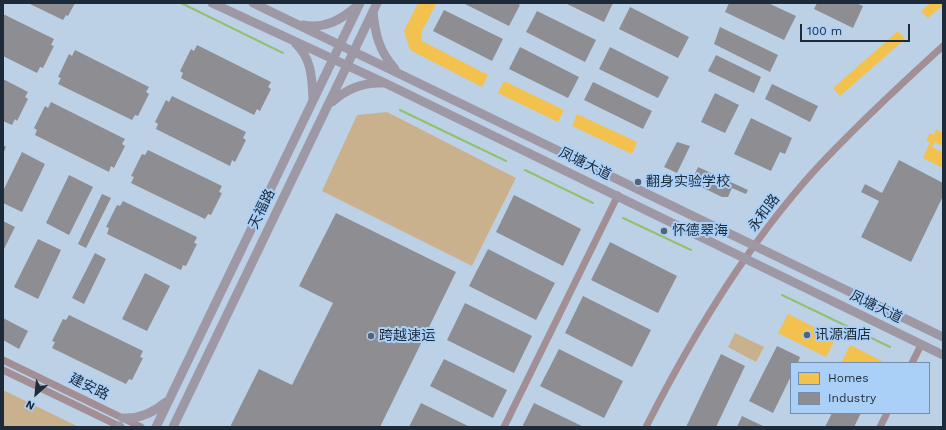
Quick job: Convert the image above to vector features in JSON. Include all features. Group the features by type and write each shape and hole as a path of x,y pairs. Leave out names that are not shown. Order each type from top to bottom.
{"main road":[{"name":"凤塘大道","path":"212,3 347,65 618,195 745,259 943,355"},
{"name":"凤塘大道","path":"253,3 397,71 632,187 943,337"},
{"path":"296,24 315,26 331,23 341,19 360,4"},
{"name":"天福路","path":"156,427 360,4"},
{"path":"375,7 378,45 383,54 397,71"},
{"name":"天福路","path":"173,427 375,7"},
{"path":"285,37 298,45 308,59 311,69 313,100"},
{"path":"328,106 339,96 359,86 369,84 387,84"},
{"path":"121,424 148,414 169,400"},
{"path":"181,411 182,427"}],"street":[{"name":"永和路","path":"646,427 669,382 706,317 745,259 784,207 815,171 890,94 943,46"},
{"path":"504,427 618,195"},
{"path":"912,362 921,345"},
{"name":"建安路","path":"3,360 121,424"},
{"name":"建安路","path":"3,370 121,424 141,427"},
{"path":"880,427 886,414"}],"shaded area":[{"path":"387,112 516,178 472,266 322,191 357,115"},
{"path":"735,333 764,347 756,362 728,347"},
{"path":"3,390 79,427 3,427"}],"building: Homes":[{"path":"418,3 436,4 421,33 422,41 488,75 482,87 410,50 404,31"},
{"path":"930,3 943,3 943,5 928,18 921,11"},
{"path":"898,31 905,39 840,96 833,88"},
{"path":"504,81 564,110 558,122 498,93"},
{"path":"577,114 637,142 632,154 572,126"},
{"path":"936,129 943,133 943,146 935,142 932,147 943,152 943,168 923,158 930,142 926,140 930,133 934,135"},
{"name":"讯源酒店","path":"788,314 836,338 826,357 778,333"},
{"path":"850,345 884,362 842,362"}],"building: Industry":[{"path":"28,3 75,3 68,16 66,15 63,20"},
{"path":"463,3 517,3 520,5 509,26"},
{"path":"565,3 613,3 604,22"},
{"path":"729,3 768,3 796,16 784,40 725,12"},
{"path":"817,3 856,3 863,6 853,28 814,9"},
{"path":"630,7 689,37 678,58 619,29"},
{"path":"444,10 503,39 492,61 433,31"},
{"path":"537,11 596,40 585,62 526,32"},
{"path":"3,14 54,39 51,45 54,46 43,68 40,67 37,73 3,56"},
{"path":"720,27 778,55 770,72 714,44"},
{"path":"197,45 271,82 268,87 271,89 260,111 257,109 254,115 181,78 183,73 180,71 191,49 194,51"},
{"path":"520,47 579,77 568,98 509,69"},
{"path":"610,47 669,77 658,98 599,69"},
{"path":"75,50 149,87 146,92 149,94 138,116 135,115 132,120 58,84 61,78 58,77 69,54 72,56"},
{"path":"716,55 761,77 754,93 708,71"},
{"path":"3,79 28,92 25,97 28,99 17,121 15,119 12,125 3,121"},
{"path":"593,82 652,111 643,129 584,100"},
{"path":"772,84 818,106 810,122 765,99"},
{"path":"715,93 739,105 725,133 701,122"},
{"path":"172,96 246,132 243,138 246,140 235,162 232,160 230,166 156,129 158,124 155,122 166,100 169,102"},
{"path":"51,102 125,139 122,144 125,146 114,168 111,166 109,172 35,135 37,130 34,128 45,106 48,108"},
{"path":"751,118 792,138 785,154 780,152 771,171 734,154"},
{"path":"677,142 690,146 677,173 664,167"},
{"path":"3,145 6,147 3,154"},
{"path":"148,150 222,186 219,192 222,193 211,215 208,214 205,219 131,183 134,177 131,176 142,154 145,155"},
{"path":"22,152 45,164 22,212 3,203 3,191"},
{"path":"899,160 943,183 943,196 911,262 861,237 879,201 861,192 865,184 882,193"},
{"path":"698,167 748,190 746,194 732,188 728,197 722,197 691,182"},
{"path":"69,175 93,187 69,235 46,223"},
{"path":"102,194 111,198 86,248 78,244"},
{"path":"514,195 581,229 563,266 496,232"},
{"path":"123,201 197,237 194,243 197,244 186,266 183,265 181,270 107,234 109,228 106,227 117,205 120,206"},
{"name":"跨越速运","path":"336,213 456,272 380,427 230,427 259,369 292,385 333,303 299,286"},
{"path":"3,221 15,227 3,251"},
{"path":"38,239 61,250 38,299 14,287"},
{"path":"610,242 677,276 658,313 591,280"},
{"path":"488,249 555,283 536,320 469,286"},
{"path":"95,253 106,259 84,304 72,298"},
{"path":"145,273 170,286 147,331 122,319"},
{"path":"583,296 651,330 632,367 565,333"},
{"path":"465,303 532,336 514,373 447,340"},
{"path":"69,315 143,351 140,357 143,358 132,380 129,379 126,384 52,348 55,342 52,341 63,319 66,320"},
{"path":"3,318 28,331 19,349 3,340"},
{"path":"777,346 800,357 798,362 790,362 790,378 773,413 749,401"},
{"path":"559,349 623,381 604,418 540,386"},
{"path":"721,354 745,366 716,427 686,427"},
{"path":"444,359 507,390 493,418 430,386"},
{"path":"421,403 470,427 409,427"},
{"path":"534,403 584,427 522,427"},
{"path":"832,414 860,414 854,427 825,427"},
{"path":"742,416 765,427 737,427"}],"waterway":[{"path":"181,3 283,53"},
{"path":"400,110 506,161"},
{"path":"525,170 593,203"},
{"path":"623,218 691,250"},
{"path":"782,295 890,347"}],"place":[{"name":"翻身实验学校","path":"638,182"},
{"name":"怀德翠海","path":"664,231"},
{"name":"讯源酒店","path":"807,335"},
{"name":"跨越速运","path":"371,336"}]}
